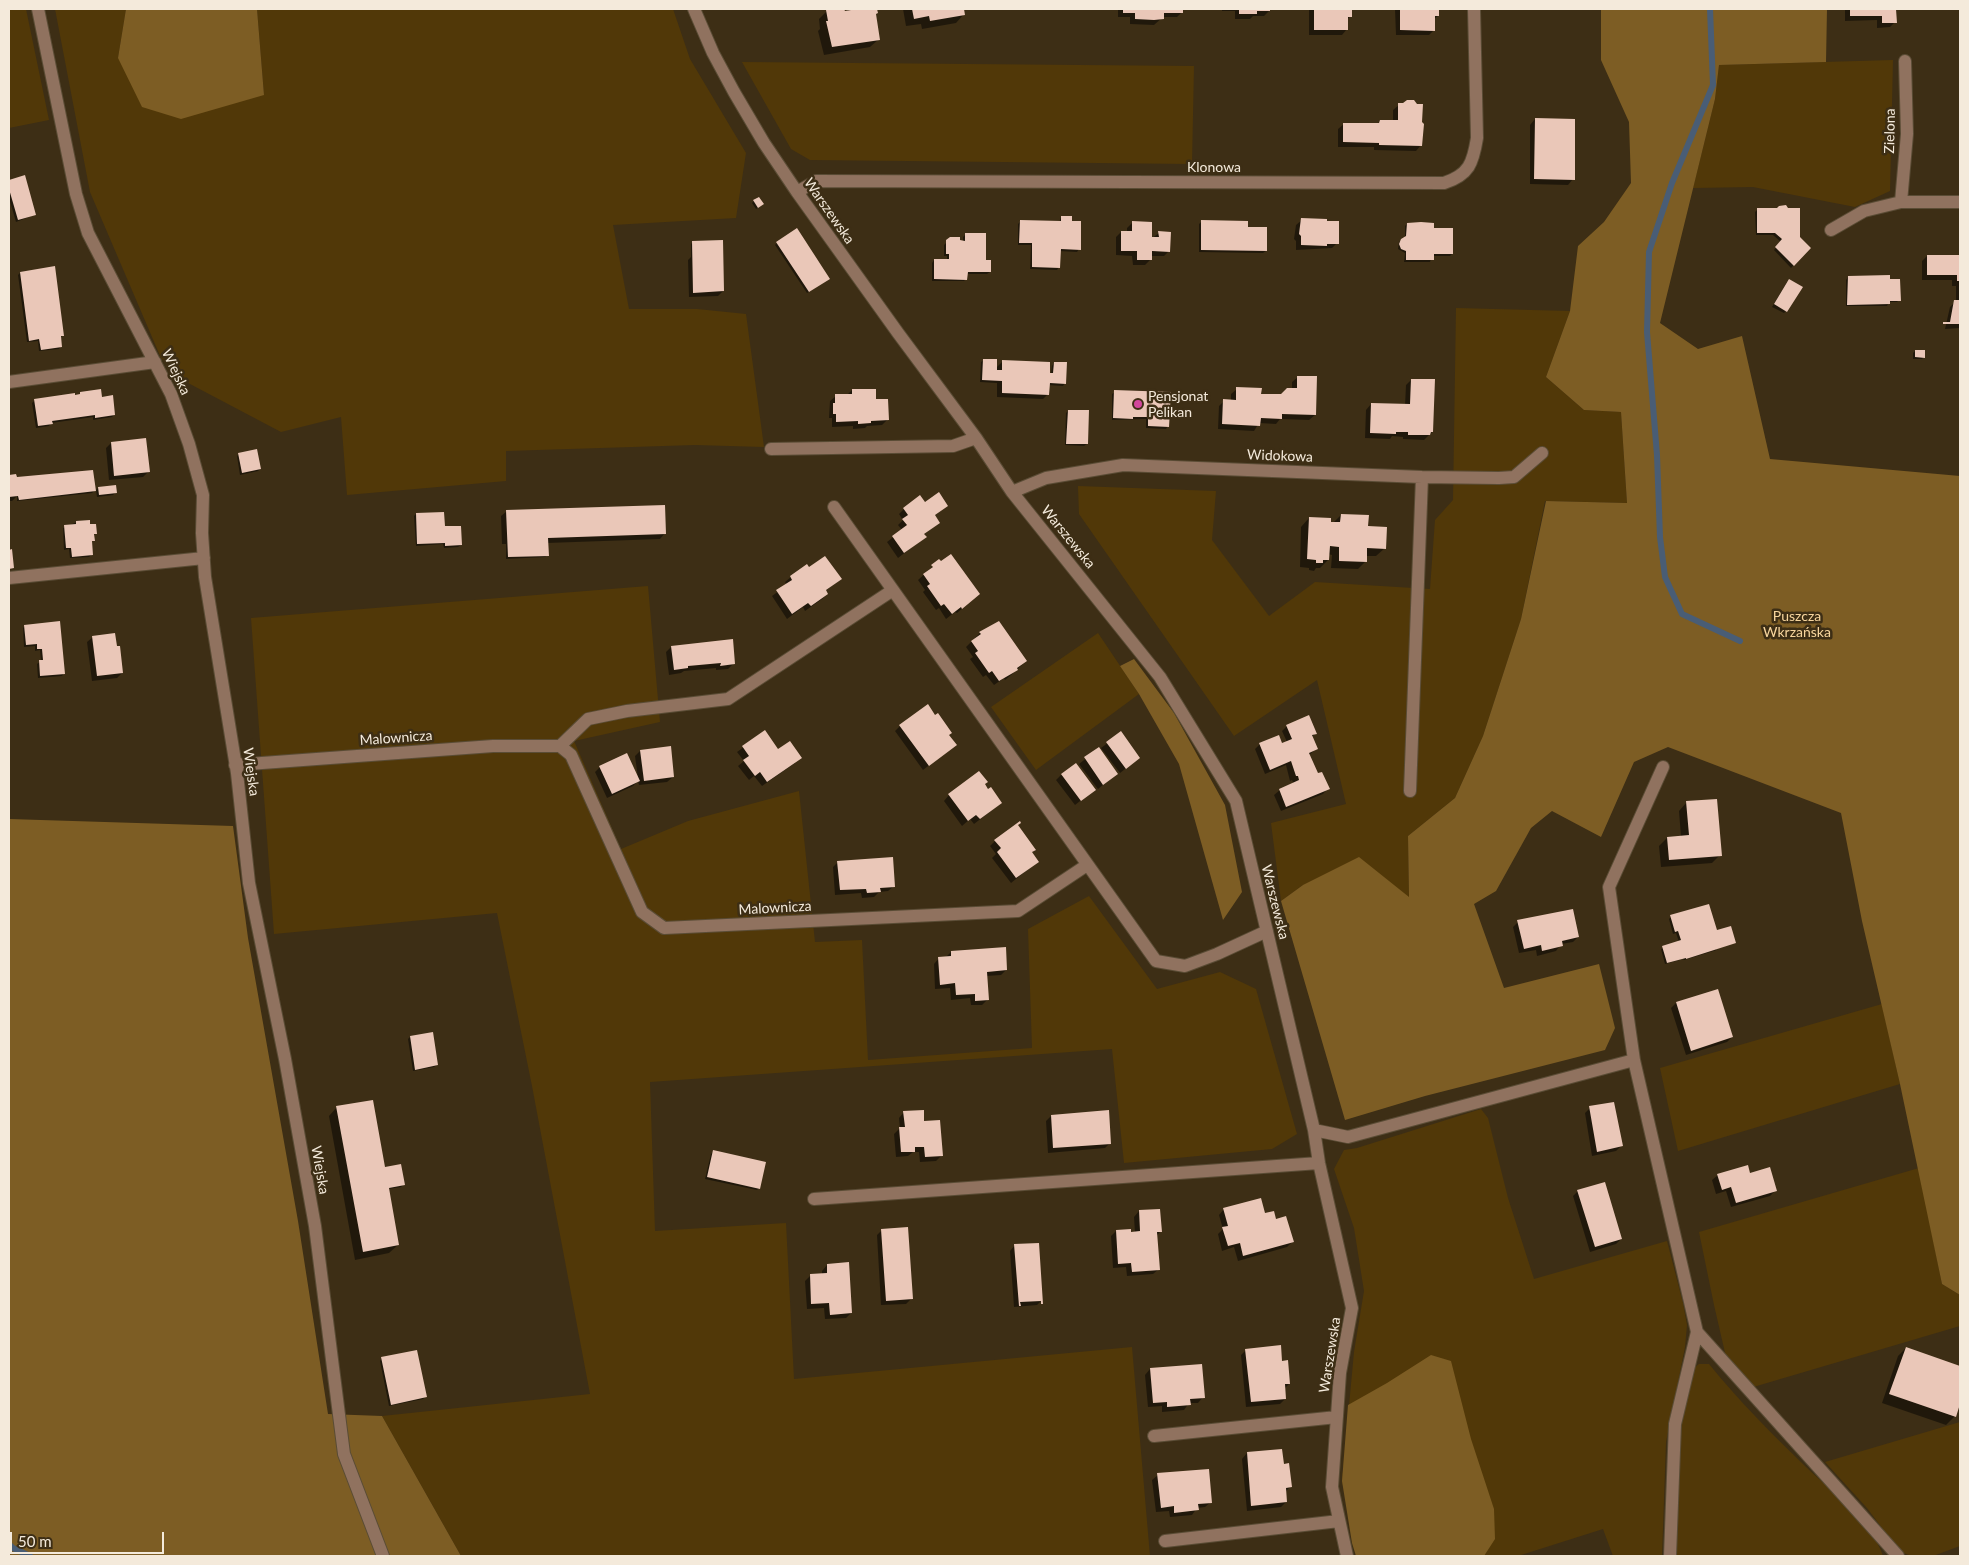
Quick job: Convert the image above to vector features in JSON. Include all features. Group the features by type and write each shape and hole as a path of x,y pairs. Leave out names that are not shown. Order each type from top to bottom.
{"street":[{"name":"Wiejska","path":"38,9 76,194 88,233 171,394 189,444 203,495 205,577 235,766 249,883 285,1059 315,1226 344,1454 383,1556"},
{"name":"Warszewska","path":"694,9 713,53 734,92 764,143 797,192 976,438 1012,492 1160,677 1236,801 1314,1130 1319,1163 1352,1308 1340,1373 1332,1487 1347,1556"},
{"name":"Klonowa","path":"797,192 816,181 1444,183 1456,179 1467,171 1474,157 1477,138 1474,9"},
{"name":"Zielona","path":"1901,202 1907,134 1904,61"},
{"path":"1830,230 1864,211 1901,202 1960,202"},
{"path":"9,382 155,362"},
{"path":"771,449 953,446 976,438"},
{"name":"Widokowa","path":"1012,492 1046,478 1122,465 1422,477 1514,477 1542,453"},
{"path":"1410,791 1422,477"},
{"path":"834,507 1156,961 1186,966 1267,931"},
{"path":"9,578 204,558"},
{"path":"560,746 588,719 627,711 728,699 893,590"},
{"name":"Malownicza","path":"235,766 493,746 560,746 571,755 642,912 664,928 1018,911 1088,864"},
{"path":"1662,767 1609,887 1634,1060 1697,1332 1675,1424 1670,1556"},
{"path":"1314,1130 1348,1136 1634,1060"},
{"path":"814,1199 1319,1163"},
{"path":"1697,1332 1898,1556"},
{"path":"1154,1436 1337,1418"},
{"path":"1166,1540 1340,1521"}],"shaded area":[{"path":"9,9 26,9 49,120 9,128"},
{"path":"55,9 126,9 118,58 264,95 257,9 673,9 690,59 746,153 736,218 613,225 629,309 697,309 746,314 764,447 695,445 506,451 506,481 347,495 341,417 281,432 190,384 161,358 90,192"},
{"path":"1893,60 1890,191 1855,207 1753,187 1693,188 1715,99 1719,65"},
{"path":"742,62 1194,66 1192,164 810,160 791,149"},
{"path":"1456,308 1570,311 1546,377 1584,410 1621,412 1627,503 1545,501 1521,619 1483,736 1455,798 1408,836 1409,897 1303,885 1281,901 1271,823 1346,804 1317,680 1234,736 1079,514 1078,486 1216,491 1212,540 1269,616 1315,582 1430,589 1435,520 1453,500"},
{"path":"648,586 660,722 574,741 621,849 688,821 799,791 815,942 862,940 868,1060 1032,1048 1028,929 1089,896 1157,989 1220,972 1256,989 1297,1134 1272,1149 1124,1163 1112,1049 650,1082 655,1231 786,1223 794,1379 1132,1347 1150,1556 461,1556 382,1416 590,1394 532,1086 497,913 274,934 251,618"},
{"path":"1098,633 1139,694 1036,770 991,707"},
{"path":"1882,1004 1900,1084 1678,1151 1660,1068"},
{"path":"1481,1109 1488,1118 1508,1198 1534,1279 1667,1241 1687,1325 1685,1347 1666,1442 1662,1556 1613,1556 1603,1529 1518,1556 1357,1556 1342,1481 1354,1352 1364,1291 1354,1228 1334,1169 1344,1150 1357,1148"},
{"path":"1919,1168 1942,1284 1960,1295 1960,1326 1750,1388 1726,1357 1699,1232"},
{"path":"1699,1364 1709,1364 1768,1430 1861,1519 1878,1543 1883,1556 1673,1556 1679,1430 1694,1368"},
{"path":"1960,1422 1960,1546 1933,1556 1912,1556 1900,1552 1867,1508 1825,1462"}],"green space":[{"path":"126,9 257,9 264,95 181,119 142,107 118,58"},
{"name":"Puszcza Wkrzańska","path":"1601,9 1827,9 1826,62 1719,65 1715,99 1660,323 1698,349 1742,336 1770,459 1960,476 1960,1295 1942,1284 1900,1084 1862,921 1841,813 1668,747 1634,762 1601,837 1552,811 1531,828 1496,891 1474,904 1504,988 1599,964 1615,1028 1605,1050 1425,1096 1345,1120 1281,901 1303,885 1359,857 1409,897 1408,836 1455,798 1483,736 1521,619 1546,501 1627,503 1621,412 1584,410 1546,377 1570,311 1578,246 1604,222 1631,183 1629,122 1601,60"},
{"path":"1134,659 1174,713 1225,805 1242,892 1223,920 1179,764 1139,694 1120,666"},
{"path":"9,819 233,826 248,938 298,1221 328,1414 382,1416 461,1556 9,1556"},
{"path":"1431,1355 1451,1361 1471,1439 1494,1509 1495,1539 1484,1556 1356,1556 1352,1543 1342,1481 1348,1405"}],"building":[{"path":"844,9 845,11 877,9 880,40 832,47 826,21 828,21 826,10"},
{"path":"912,9 964,9 965,15 930,21 929,16 914,19"},
{"path":"1123,9 1183,9 1183,13 1164,13 1164,19 1135,19 1135,13 1123,13"},
{"path":"1239,9 1270,9 1270,11 1257,11 1257,14 1239,14"},
{"path":"1314,9 1352,9 1352,17 1348,17 1348,30 1314,30"},
{"path":"1400,9 1439,9 1439,16 1435,16 1435,31 1400,30"},
{"path":"1850,9 1896,9 1897,23 1882,23 1882,16 1850,16"},
{"path":"1407,100 1414,100 1417,104 1423,104 1422,146 1343,142 1343,123 1379,123 1380,120 1398,120 1398,103 1403,103"},
{"path":"1535,118 1575,119 1575,180 1534,179"},
{"path":"25,175 36,215 18,220 9,189 9,180"},
{"path":"759,197 764,204 758,208 753,200"},
{"path":"1786,205 1788,208 1800,208 1800,237 1811,248 1794,266 1775,247 1782,239 1775,233 1757,233 1757,208 1777,208"},
{"path":"1061,216 1072,216 1072,221 1081,221 1081,250 1061,249 1060,268 1032,267 1032,243 1019,243 1020,220 1061,221"},
{"path":"1301,218 1339,221 1339,244 1327,244 1327,246 1301,245 1301,236 1299,234"},
{"path":"1201,220 1248,221 1248,227 1267,227 1267,251 1201,250"},
{"path":"1132,221 1152,222 1152,237 1159,237 1158,231 1171,232 1170,252 1152,251 1152,260 1137,260 1137,251 1121,251 1121,231 1132,231"},
{"path":"1407,223 1434,223 1434,228 1453,228 1453,254 1434,254 1434,260 1406,260 1406,251 1401,249 1399,244 1401,239 1406,236"},
{"path":"797,228 830,279 809,292 776,242"},
{"path":"965,233 986,233 986,260 991,260 991,272 968,272 967,280 934,279 934,259 949,259 949,254 946,254 946,240 950,237 960,237 960,240 965,241"},
{"path":"723,240 724,291 693,293 692,241"},
{"path":"1927,255 1960,255 1960,281 1957,281 1957,275 1927,275"},
{"path":"55,266 64,336 61,336 62,347 41,350 39,339 29,341 20,272"},
{"path":"1890,275 1890,279 1900,279 1901,301 1890,301 1890,304 1847,305 1848,276"},
{"path":"1789,279 1803,287 1787,312 1774,304"},
{"path":"1954,300 1960,300 1960,324 1943,324 1943,322 1950,322"},
{"path":"1915,350 1925,350 1925,358 1915,357"},
{"path":"983,359 997,359 997,370 1002,370 1002,360 1050,362 1050,373 1053,373 1054,362 1067,362 1066,384 1050,383 1049,395 1002,393 1002,381 982,380"},
{"path":"1297,376 1317,376 1316,415 1282,414 1282,419 1261,418 1260,426 1222,424 1223,399 1236,400 1236,387 1262,388 1261,394 1281,394 1287,388 1297,388"},
{"path":"1411,379 1435,379 1433,432 1430,435 1408,435 1408,432 1396,432 1396,434 1370,433 1371,403 1410,404"},
{"path":"101,389 102,397 113,395 115,415 95,418 95,415 52,421 53,424 38,426 34,399 75,393 75,395 80,394 80,392"},
{"path":"852,389 876,389 876,399 888,399 889,420 858,424 858,421 836,422 836,414 833,414 835,394 852,394"},
{"path":"1114,390 1171,392 1169,427 1148,426 1148,417 1133,417 1133,419 1113,418"},
{"path":"1068,410 1089,410 1088,444 1066,444"},
{"path":"146,438 150,472 114,476 111,442"},
{"path":"257,449 261,469 242,473 238,453"},
{"path":"93,470 96,491 19,500 18,496 9,497 9,475 16,474 17,477"},
{"path":"116,485 117,493 99,495 98,487"},
{"path":"939,492 948,506 935,515 940,523 924,534 927,537 904,553 892,536 907,525 902,519 908,515 903,508 920,495 925,502"},
{"path":"665,505 666,534 548,538 549,556 508,557 506,510"},
{"path":"444,512 445,526 461,526 462,545 445,546 445,543 417,544 416,513"},
{"path":"1341,514 1369,515 1368,526 1387,527 1386,549 1367,548 1367,562 1339,561 1339,547 1330,546 1329,560 1323,560 1323,563 1316,563 1316,560 1307,559 1309,517 1331,518 1331,522 1340,522"},
{"path":"90,520 90,524 96,524 97,534 94,534 95,541 92,541 93,555 72,557 71,548 66,548 64,525 76,524 76,521"},
{"path":"12,549 14,568 9,569 9,550"},
{"path":"951,554 980,594 962,609 961,607 952,614 944,604 941,606 927,586 930,584 923,574 933,567 931,565 939,559 941,561"},
{"path":"825,556 842,579 826,590 828,594 811,606 808,603 792,614 776,590 792,580 790,576 807,564 809,567"},
{"path":"60,621 65,674 40,676 39,660 43,660 42,649 37,649 37,644 26,645 24,625"},
{"path":"999,621 1027,661 1017,668 1018,670 999,681 992,671 989,673 975,653 978,651 971,641 981,634 979,632"},
{"path":"115,633 117,646 120,646 123,673 97,676 92,636"},
{"path":"733,639 735,664 720,666 721,663 688,666 688,668 674,670 671,646"},
{"path":"928,704 935,715 938,713 952,733 949,735 957,745 929,766 899,725"},
{"path":"1309,715 1317,734 1312,735 1318,749 1309,753 1318,773 1322,772 1330,789 1286,807 1279,789 1299,780 1298,776 1296,776 1291,761 1270,770 1259,743 1279,735 1282,743 1292,739 1286,725"},
{"path":"765,730 778,749 790,741 802,758 767,782 760,772 755,776 743,760 749,756 742,746"},
{"path":"1121,731 1140,758 1126,769 1106,742"},
{"path":"671,746 674,777 644,781 640,750"},
{"path":"1099,747 1118,774 1103,785 1084,757"},
{"path":"627,753 640,781 612,794 599,766"},
{"path":"1076,763 1096,790 1081,801 1061,774"},
{"path":"979,771 988,782 985,784 988,789 991,787 1002,803 980,819 976,815 968,821 948,794"},
{"path":"1717,799 1722,856 1669,860 1667,837 1689,835 1686,801"},
{"path":"1020,821 1021,823 1018,825 1036,850 1032,852 1039,862 1016,878 997,852 1001,848 994,840"},
{"path":"893,857 895,887 880,888 881,892 867,893 866,889 840,890 837,861"},
{"path":"1709,904 1717,930 1731,926 1736,943 1667,963 1662,946 1681,940 1678,931 1675,932 1670,915"},
{"path":"1573,909 1579,937 1562,941 1563,946 1542,951 1541,945 1524,949 1517,920"},
{"path":"1006,947 1007,970 987,972 989,1000 975,1001 975,994 956,995 955,983 940,985 938,957 951,956 951,951"},
{"path":"1718,989 1733,1037 1691,1051 1676,1002"},
{"path":"433,1032 438,1065 415,1070 410,1036"},
{"path":"373,1100 385,1167 401,1164 405,1185 389,1188 399,1245 363,1252 336,1106"},
{"path":"1614,1102 1623,1146 1597,1152 1589,1106"},
{"path":"924,1110 924,1121 940,1120 943,1156 925,1157 924,1147 915,1147 915,1152 901,1152 899,1127 905,1127 903,1111"},
{"path":"1109,1110 1111,1144 1053,1148 1051,1115"},
{"path":"713,1150 766,1162 760,1189 707,1177"},
{"path":"1748,1165 1750,1173 1770,1167 1777,1191 1736,1203 1731,1187 1722,1190 1717,1174"},
{"path":"1605,1182 1622,1239 1595,1247 1577,1190"},
{"path":"1261,1198 1265,1213 1274,1211 1276,1219 1286,1216 1294,1242 1243,1256 1240,1243 1228,1246 1222,1227 1228,1226 1223,1208"},
{"path":"1160,1209 1162,1232 1157,1232 1160,1270 1132,1272 1131,1263 1118,1264 1116,1230 1131,1229 1131,1232 1140,1231 1139,1210"},
{"path":"908,1227 913,1299 886,1301 881,1229"},
{"path":"1039,1243 1043,1304 1041,1304 1041,1301 1020,1302 1021,1306 1019,1306 1014,1244"},
{"path":"849,1262 852,1313 830,1315 829,1303 811,1304 810,1274 827,1273 827,1264"},
{"path":"1281,1345 1282,1361 1288,1360 1290,1384 1285,1384 1286,1399 1251,1402 1245,1349"},
{"path":"1906,1347 1960,1366 1960,1404 1956,1417 1889,1394"},
{"path":"417,1350 427,1397 391,1405 381,1357"},
{"path":"1202,1364 1205,1398 1190,1399 1191,1405 1167,1407 1167,1402 1153,1403 1150,1368"},
{"path":"1282,1449 1284,1464 1289,1463 1292,1487 1286,1488 1287,1502 1251,1506 1247,1452"},
{"path":"1209,1469 1212,1503 1198,1504 1199,1510 1174,1513 1174,1506 1161,1508 1157,1473"}],"waterway":[{"path":"1710,9 1713,85 1672,183 1649,252 1647,332 1657,455 1660,537 1665,577 1682,614 1740,641"},
{"path":"9,1544 30,1556"}],"place":[{"name":"Pensjonat Pelikan","path":"1138,404"}]}
